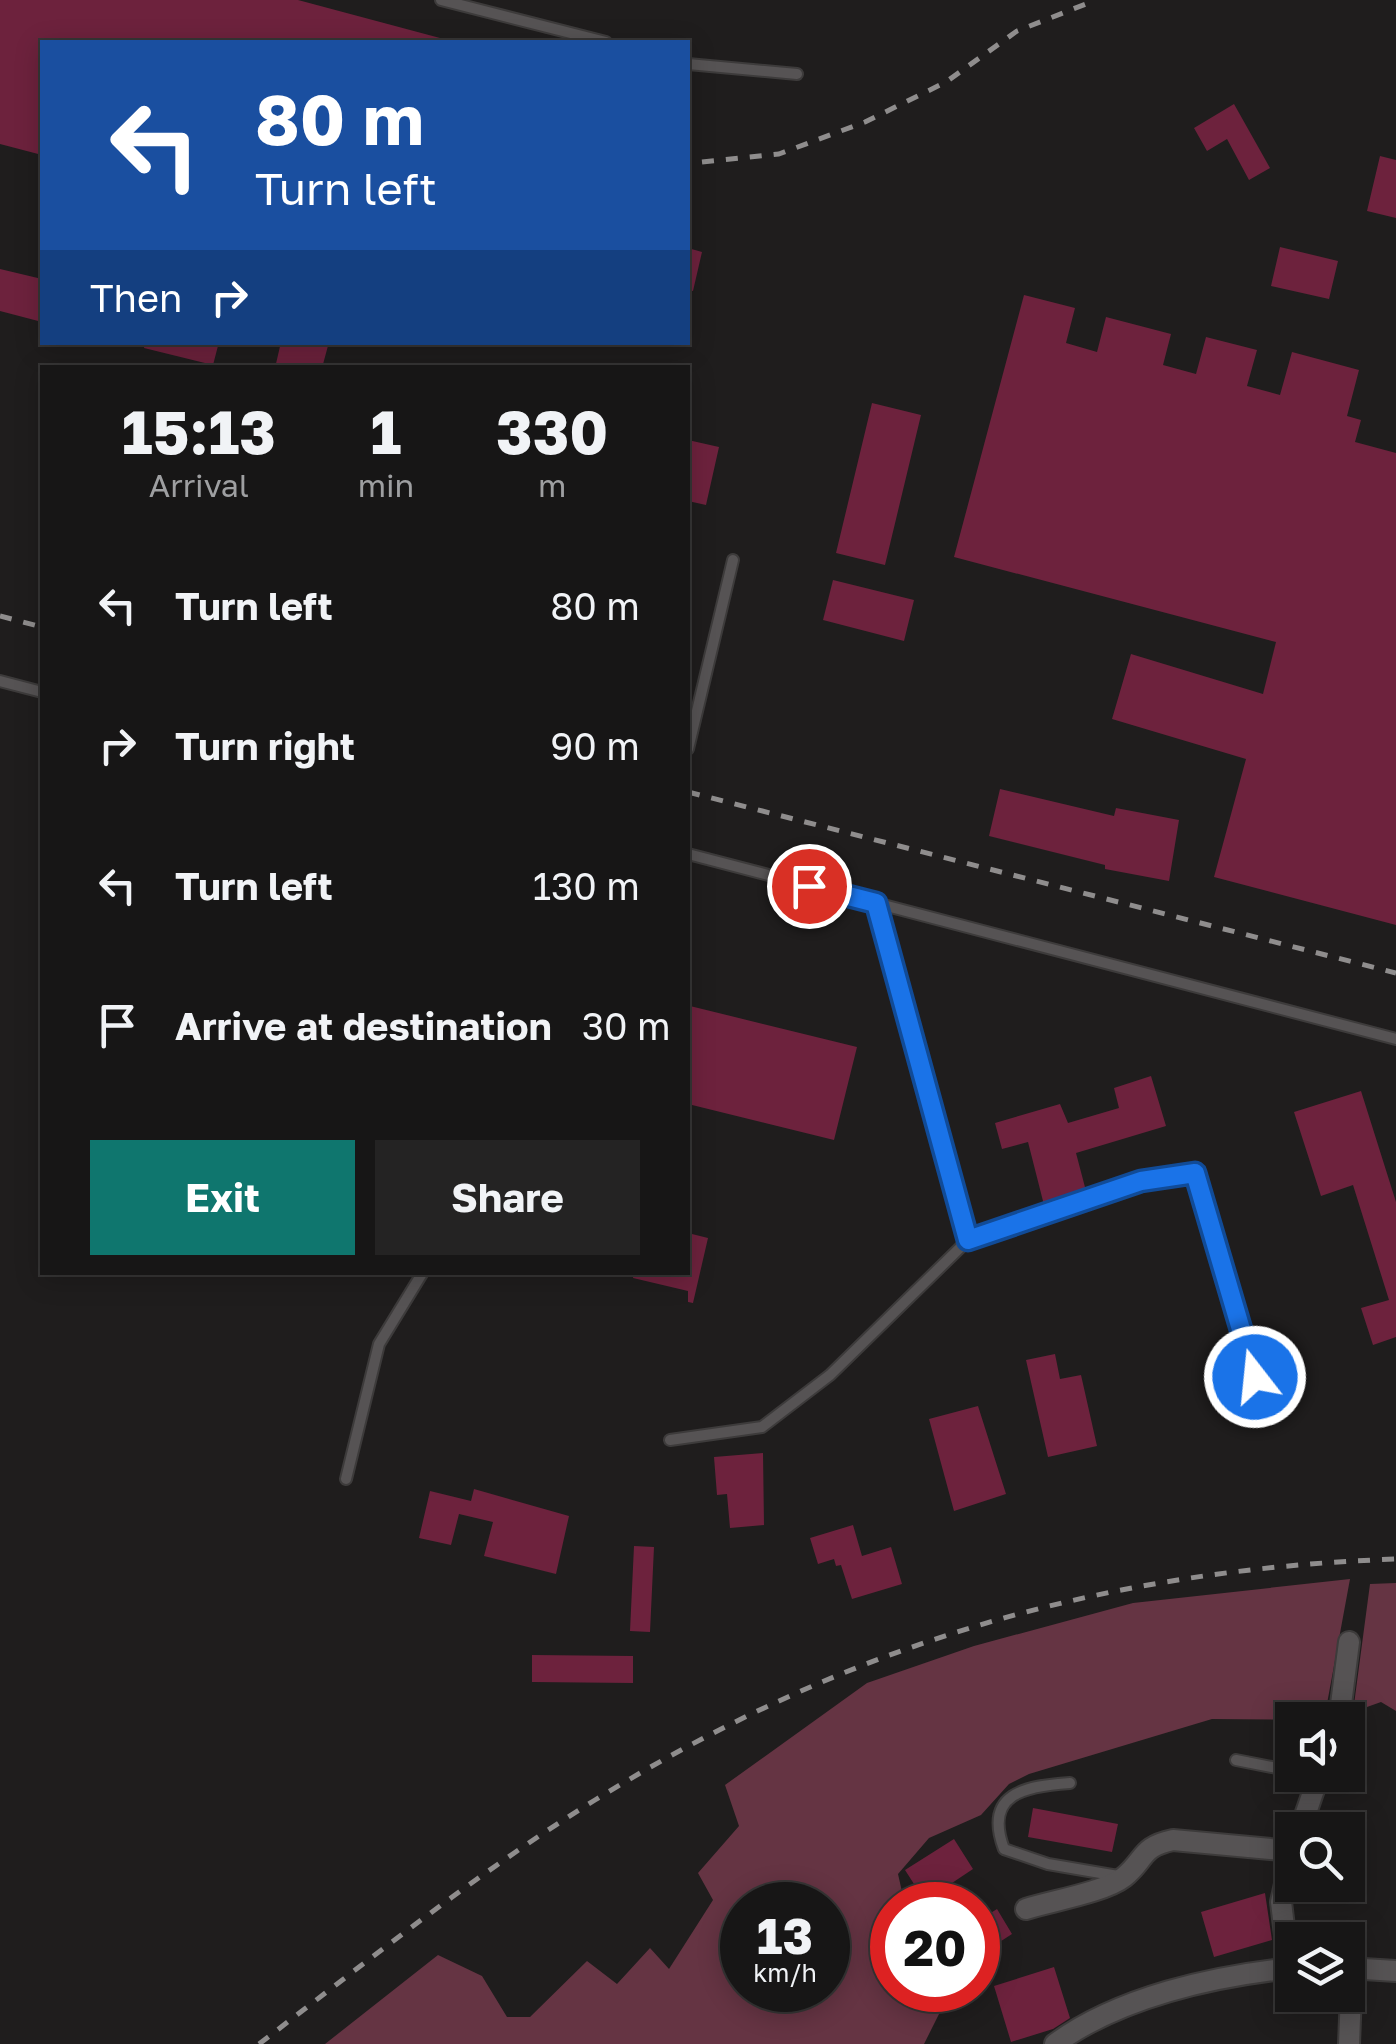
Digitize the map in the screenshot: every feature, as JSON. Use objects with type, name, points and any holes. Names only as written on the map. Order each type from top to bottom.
[{"type":"street","points":[[1341,1702],[1349,1642]]},
{"type":"street","points":[[1026,1908],[1124,1877],[1144,1852],[1172,1840],[1275,1850]]},
{"type":"street","points":[[1365,1969],[1396,1971]]},
{"type":"street","points":[[1054,2044],[1094,2021],[1187,1987],[1275,1971]]},
{"type":"street","points":[[1349,2012],[1349,2044]]},
{"type":"lane","points":[[442,0],[598,40]]},
{"type":"lane","points":[[690,64],[797,74]]},
{"type":"lane","points":[[692,712],[733,560]]},
{"type":"lane","points":[[0,681],[40,691]]},
{"type":"lane","points":[[690,855],[1396,1039]]},
{"type":"lane","points":[[876,903],[968,1240]]},
{"type":"lane","points":[[670,1440],[762,1426],[830,1375],[968,1240],[1141,1181],[1195,1173],[1255,1377]]},
{"type":"lane","points":[[346,1479],[379,1344],[421,1275]]},
{"type":"lane","points":[[1236,1760],[1275,1768]]},
{"type":"lane","points":[[1070,1783],[1034,1786],[1011,1796],[998,1820],[1004,1850],[1048,1864],[1124,1877]]},
{"type":"shaded area","points":[[1350,1579],[1327,1702],[1275,1702],[1275,1720],[1212,1719],[1029,1774],[1009,1784],[981,1815],[929,1838],[898,1874],[900,1882],[870,1882],[870,2012],[940,2012],[924,2044],[325,2044],[438,1955],[482,1976],[507,2017],[530,2017],[587,1961],[617,1984],[650,1948],[669,1969],[713,1900],[698,1873],[739,1826],[725,1785],[867,1683],[974,1646],[1133,1603]]},
{"type":"shaded area","points":[[1396,1583],[1396,1711],[1381,1702],[1365,1708],[1365,1702],[1354,1702],[1370,1584]]},
{"type":"building","points":[[0,0],[298,0],[440,38],[40,40],[40,154],[0,144]]},
{"type":"building","points":[[1234,104],[1270,168],[1249,180],[1227,139],[1207,151],[1194,128]]},
{"type":"building","points":[[1380,156],[1396,160],[1396,218],[1367,211]]},
{"type":"building","points":[[1280,247],[1338,261],[1329,299],[1271,286]]},
{"type":"building","points":[[690,249],[702,252],[693,291],[690,290]]},
{"type":"building","points":[[0,269],[40,279],[40,321],[0,311]]},
{"type":"building","points":[[1024,295],[1075,308],[1066,343],[1097,352],[1106,317],[1171,334],[1163,365],[1196,374],[1206,337],[1257,350],[1247,386],[1280,395],[1292,352],[1359,370],[1347,416],[1361,420],[1355,442],[1396,453],[1396,925],[1214,877],[1246,759],[1112,719],[1131,654],[1263,694],[1276,642],[954,557]]},
{"type":"building","points":[[144,345],[218,345],[213,365],[144,348]]},
{"type":"building","points":[[280,345],[328,345],[323,365],[276,365]]},
{"type":"building","points":[[872,403],[921,415],[885,565],[836,553]]},
{"type":"building","points":[[690,440],[719,447],[706,505],[690,501]]},
{"type":"building","points":[[833,580],[914,600],[904,641],[823,620]]},
{"type":"building","points":[[1000,789],[1114,816],[1116,808],[1179,820],[1169,881],[1105,869],[1105,865],[989,836]]},
{"type":"building","points":[[690,1006],[857,1047],[834,1140],[690,1104]]},
{"type":"building","points":[[1151,1076],[1166,1126],[1076,1153],[1086,1191],[1044,1205],[1028,1142],[1002,1149],[995,1123],[1060,1104],[1068,1123],[1119,1108],[1114,1088]]},
{"type":"building","points":[[1361,1091],[1396,1202],[1396,1337],[1373,1345],[1361,1308],[1389,1300],[1353,1185],[1321,1196],[1294,1112]]},
{"type":"building","points":[[690,1234],[708,1238],[693,1303],[688,1302],[688,1291],[633,1278],[690,1275]]},
{"type":"building","points":[[1055,1354],[1060,1379],[1081,1375],[1097,1446],[1048,1457],[1026,1360]]},
{"type":"building","points":[[978,1406],[1006,1494],[954,1511],[929,1419]]},
{"type":"building","points":[[763,1453],[764,1525],[730,1528],[727,1494],[717,1495],[714,1457]]},
{"type":"building","points":[[474,1489],[569,1516],[556,1574],[484,1556],[493,1522],[459,1514],[451,1545],[419,1538],[430,1491],[471,1501]]},
{"type":"building","points":[[853,1525],[862,1556],[891,1547],[902,1584],[852,1599],[841,1565],[836,1566],[834,1559],[818,1564],[810,1538]]},
{"type":"building","points":[[634,1546],[654,1547],[650,1632],[630,1631]]},
{"type":"building","points":[[532,1655],[633,1656],[633,1683],[532,1682]]},
{"type":"building","points":[[1033,1808],[1118,1824],[1112,1852],[1028,1837]]},
{"type":"building","points":[[954,1839],[973,1869],[954,1882],[913,1882],[905,1870]]},
{"type":"building","points":[[1265,1893],[1272,1940],[1214,1957],[1201,1912]]},
{"type":"building","points":[[1000,1914],[1012,1934],[1000,1942]]},
{"type":"building","points":[[1054,1967],[1070,2018],[1053,2029],[1011,2042],[1000,2006],[1000,1984]]},
{"type":"railway","points":[[702,162],[779,154],[865,122],[946,82],[1017,31],[1096,0]]},
{"type":"railway","points":[[0,616],[40,626]]},
{"type":"railway","points":[[690,793],[1396,973]]},
{"type":"railway","points":[[259,2044],[424,1918],[551,1828],[690,1745],[785,1698],[882,1658],[979,1625],[1079,1599],[1182,1579],[1287,1566],[1396,1559]]},
{"type":"route","points":[[809,886],[876,903],[944,1164],[968,1240],[1141,1181],[1195,1173],[1255,1377]]}]
